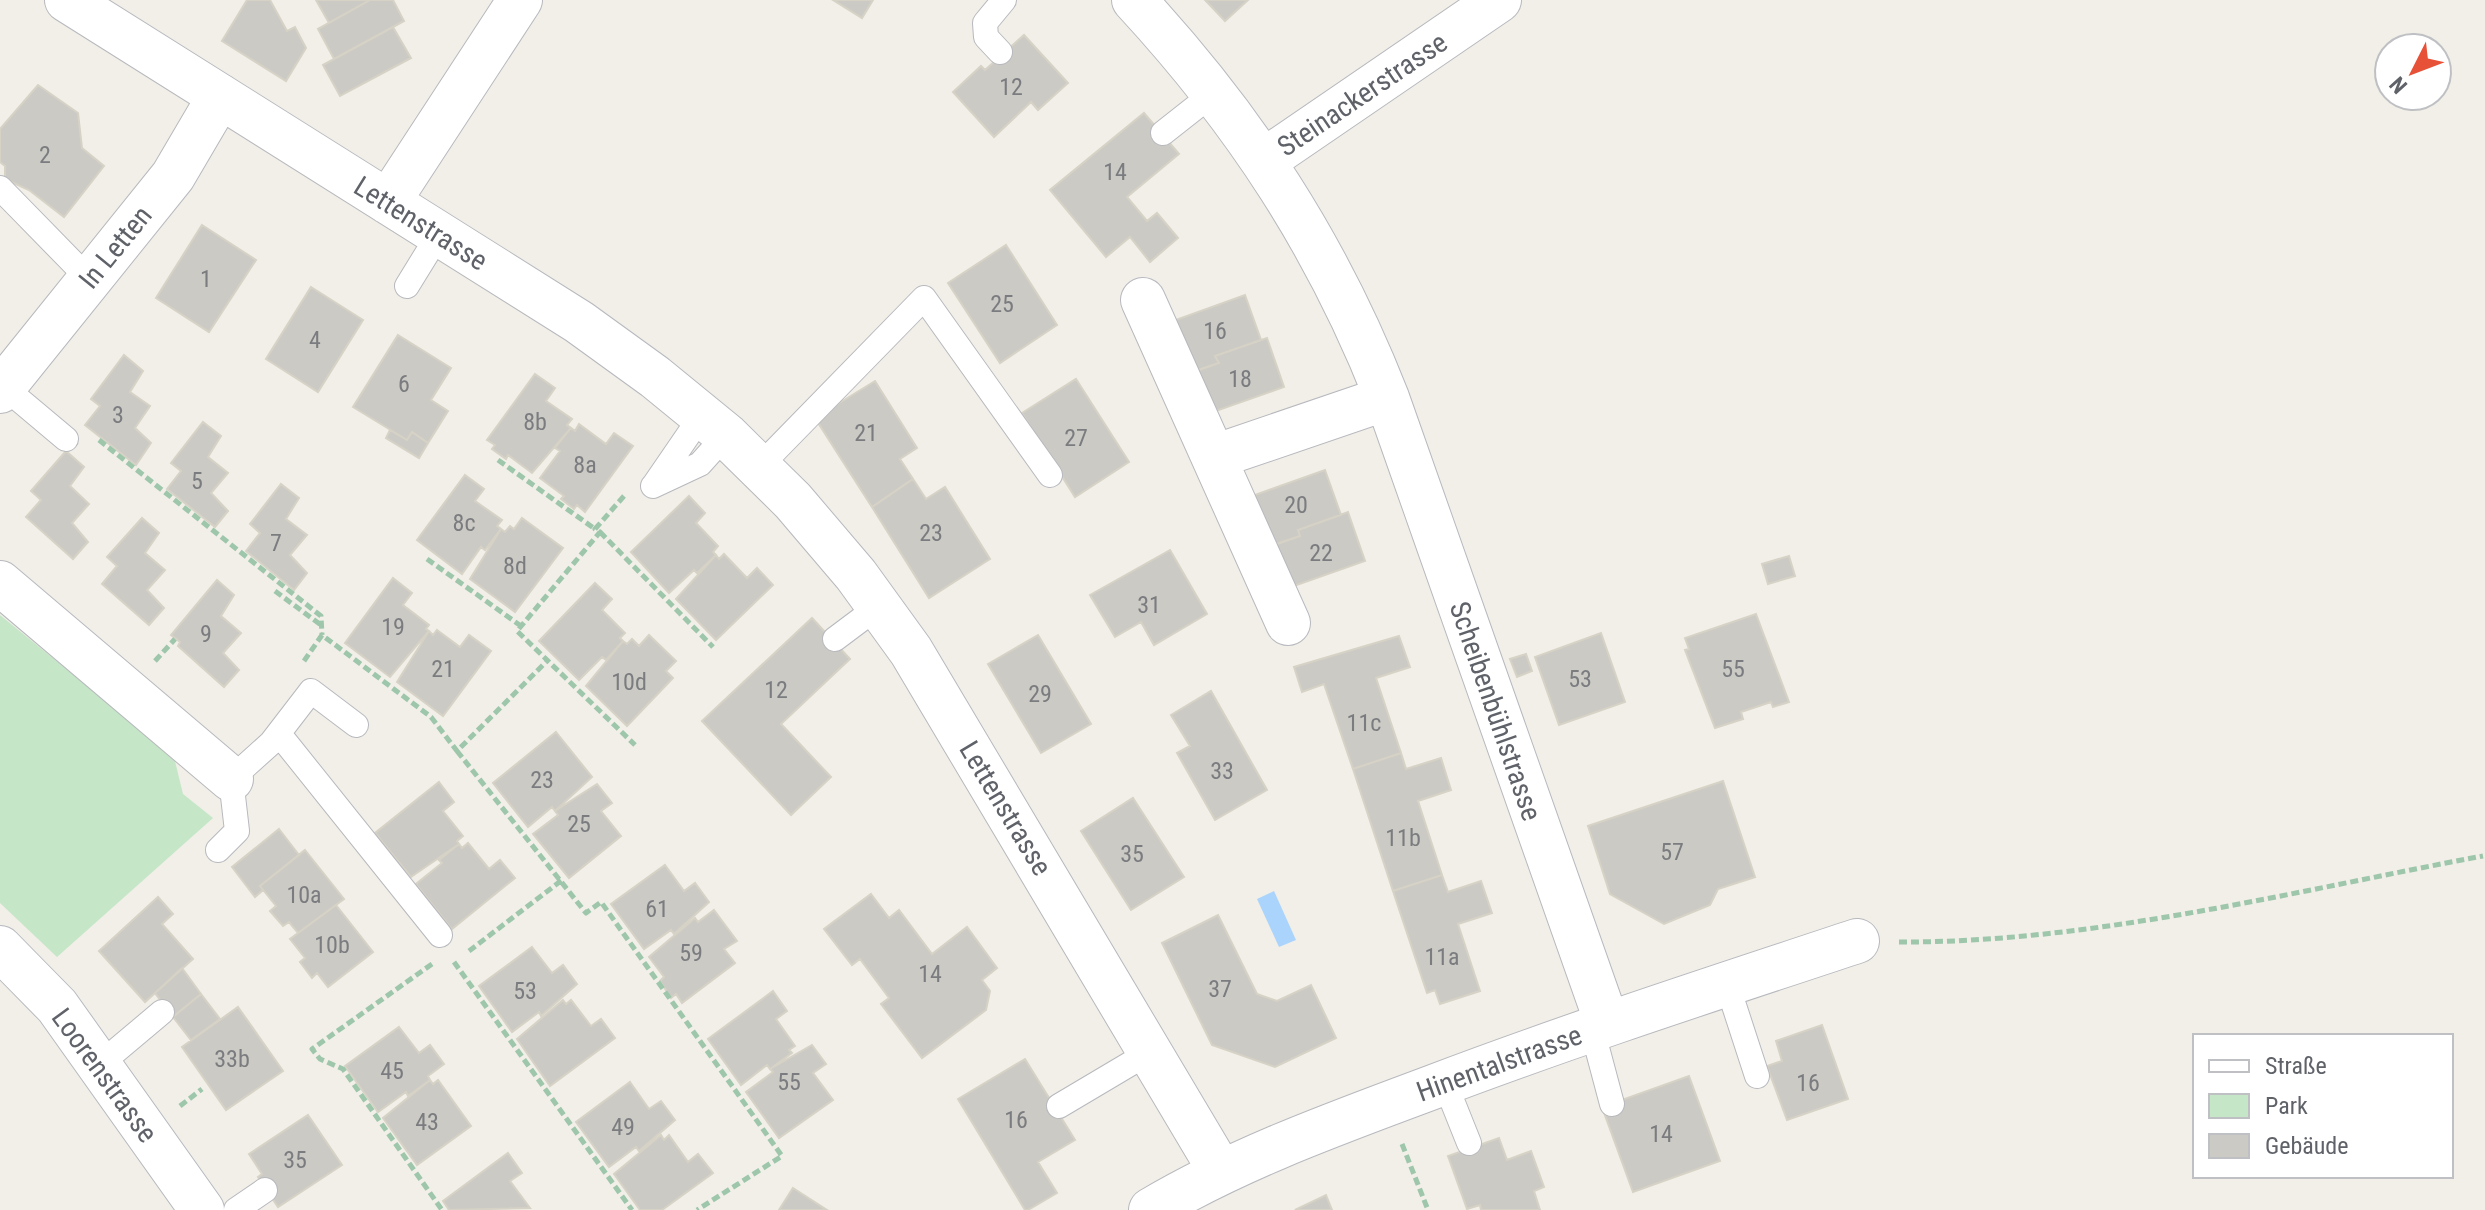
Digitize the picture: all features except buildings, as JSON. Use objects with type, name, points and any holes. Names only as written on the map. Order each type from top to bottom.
[{"type":"street","name":"Lettenstrasse","points":[[67,0],[592,331],[714,425],[759,467],[825,537],[879,606],[938,693],[1150,1052],[1204,1190]]},
{"type":"street","points":[[388,202],[520,0]]},
{"type":"street","name":"Scheibenbühlstrasse","points":[[1134,0],[1215,92],[1265,160],[1336,283],[1387,398],[1600,1026]]},
{"type":"street","name":"Steinackerstrasse","points":[[1265,160],[1499,0]]},
{"type":"street","name":"In Letten","points":[[2,389],[173,176],[220,96]]},
{"type":"street","points":[[1143,300],[1288,623]]},
{"type":"street","points":[[1214,457],[1387,398]]},
{"type":"street","points":[[0,583],[231,779]]},
{"type":"street","name":"Hinentalstrasse","points":[[1151,1210],[1204,1190],[1298,1137],[1600,1026],[1857,941]]},
{"type":"street","name":"Loorenstrasse","points":[[0,948],[57,1006],[202,1210]]},
{"type":"lane","points":[[1000,52],[986,37],[985,23],[1004,0]]},
{"type":"lane","points":[[1163,133],[1215,92]]},
{"type":"lane","points":[[0,188],[89,279]]},
{"type":"lane","points":[[407,286],[439,234]]},
{"type":"lane","points":[[759,467],[924,298],[1050,475]]},
{"type":"lane","points":[[2,389],[66,439]]},
{"type":"lane","points":[[835,639],[879,606]]},
{"type":"lane","points":[[218,850],[237,831],[231,779],[279,734],[311,691],[356,725]]},
{"type":"lane","points":[[279,734],[440,947]]},
{"type":"lane","points":[[1727,984],[1757,1076]]},
{"type":"lane","points":[[99,1065],[162,1012]]},
{"type":"lane","points":[[1600,1026],[1612,1104]]},
{"type":"lane","points":[[1059,1106],[1150,1052]]},
{"type":"lane","points":[[1445,1083],[1469,1143]]},
{"type":"lane","points":[[236,1210],[265,1190]]},
{"type":"path","points":[[91,434],[321,616],[322,635],[292,677],[311,691]]},
{"type":"path","points":[[498,460],[597,532],[713,647]]},
{"type":"path","points":[[597,532],[517,631],[635,745]]},
{"type":"path","points":[[427,559],[521,626]]},
{"type":"path","points":[[275,591],[321,626]]},
{"type":"path","points":[[322,635],[431,717],[586,913],[601,902],[782,1156],[697,1210]]},
{"type":"path","points":[[457,751],[548,660]]},
{"type":"path","points":[[1857,941],[1962,942],[2122,923],[2483,856]]},
{"type":"path","points":[[471,949],[562,880]]},
{"type":"path","points":[[440,947],[312,1049],[320,1059],[343,1069],[442,1210]]},
{"type":"path","points":[[458,972],[632,1210]]},
{"type":"path","points":[[1399,1136],[1428,1210]]},
{"type":"green space","points":[[0,615],[174,757],[183,794],[213,818],[57,957],[0,903]]},
{"type":"water","points":[[1274,891],[1296,940],[1279,947],[1257,899]]}]
